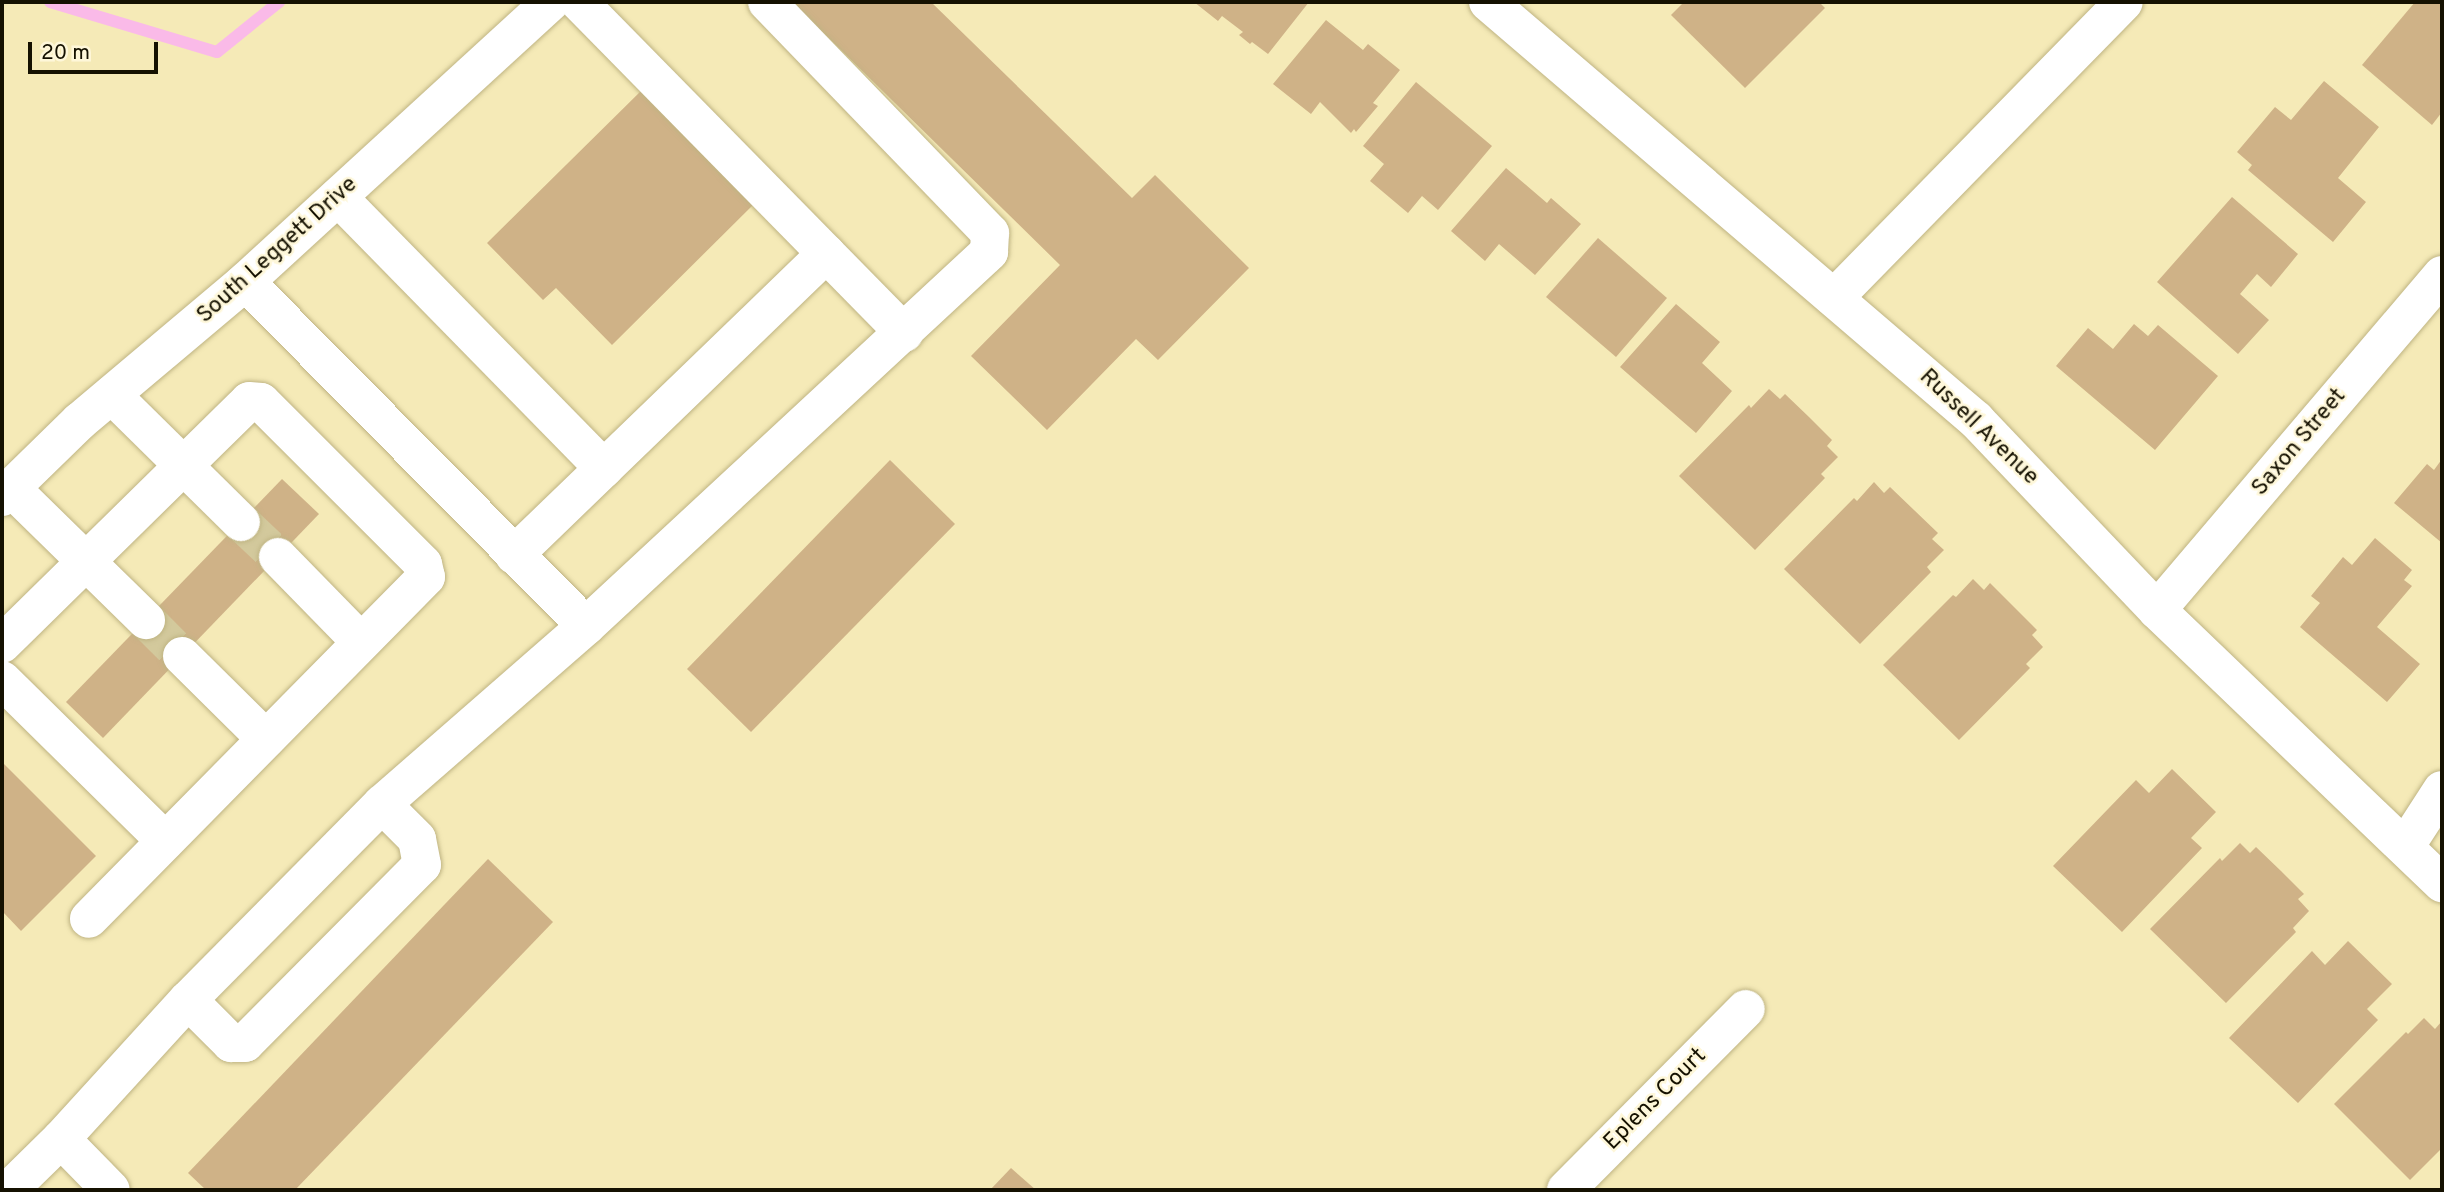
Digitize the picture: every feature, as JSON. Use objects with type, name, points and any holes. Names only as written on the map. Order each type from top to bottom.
[{"type":"street","name":"South Leggett Drive","points":[[6,492],[112,395],[245,282],[551,2]]},
{"type":"street","points":[[579,2],[904,334]]},
{"type":"street","points":[[9,1190],[61,1139],[188,1000],[383,804],[586,626],[904,334],[989,252],[990,233],[767,2]]},
{"type":"street","name":"Russell Avenue","points":[[1488,2],[1976,420],[2157,610],[2442,883]]},
{"type":"street","points":[[1834,298],[2124,2]]},
{"type":"street","points":[[338,197],[604,469]]},
{"type":"street","points":[[514,555],[826,254]]},
{"type":"street","name":"Saxon Street","points":[[2157,610],[2442,275]]},
{"type":"street","points":[[245,282],[586,626]]},
{"type":"street","points":[[112,395],[183,468],[241,522]]},
{"type":"street","points":[[2,644],[249,401],[261,402],[423,564],[426,577],[89,919]]},
{"type":"street","points":[[6,492],[87,561],[146,620]]},
{"type":"street","points":[[278,557],[361,642]]},
{"type":"street","points":[[182,656],[266,739]]},
{"type":"street","points":[[2,680],[166,841]]},
{"type":"street","points":[[2405,847],[2442,790]]},
{"type":"street","points":[[188,1000],[231,1043],[245,1043],[422,864],[417,839],[383,804]]},
{"type":"street","name":"Eplens Court","points":[[1566,1190],[1746,1009]]},
{"type":"street","points":[[61,1139],[111,1190]]},
{"type":"building","points":[[792,2],[931,2],[1132,198],[1155,175],[1249,268],[1158,360],[1136,339],[1047,430],[971,356],[1060,265]]},
{"type":"building","points":[[1194,2],[1309,2],[1268,54],[1239,35],[1243,32],[1222,16],[1218,21]]},
{"type":"building","points":[[1684,2],[1819,2],[1825,8],[1745,88],[1671,15]]},
{"type":"building","points":[[2415,2],[2442,2],[2442,112],[2432,125],[2362,65]]},
{"type":"building","points":[[1326,20],[1363,50],[1368,44],[1400,70],[1373,103],[1378,106],[1356,132],[1354,129],[1351,133],[1320,102],[1311,114],[1273,84]]},
{"type":"building","points":[[2324,81],[2379,127],[2338,178],[2366,202],[2333,242],[2248,170],[2252,165],[2237,152],[2275,107],[2291,120]]},
{"type":"building","points":[[1416,82],[1492,146],[1438,210],[1422,196],[1408,213],[1370,181],[1384,164],[1363,146]]},
{"type":"building","points":[[644,88],[756,202],[612,345],[556,288],[543,300],[487,243]]},
{"type":"building","points":[[1506,168],[1547,203],[1551,198],[1581,224],[1535,275],[1499,244],[1485,261],[1451,231]]},
{"type":"building","points":[[2232,197],[2298,254],[2271,287],[2257,274],[2240,294],[2269,320],[2238,354],[2157,282]]},
{"type":"building","points":[[1598,238],[1667,298],[1616,357],[1546,297]]},
{"type":"building","points":[[1676,304],[1720,342],[1702,363],[1732,391],[1696,433],[1620,367]]},
{"type":"building","points":[[2134,324],[2148,336],[2158,325],[2218,376],[2155,450],[2056,366],[2088,328],[2113,349]]},
{"type":"building","points":[[1769,389],[1780,399],[1785,394],[1809,417],[1832,440],[1827,446],[1838,457],[1821,474],[1825,478],[1755,550],[1679,476],[1749,405],[1751,408]]},
{"type":"building","points":[[2442,459],[2442,543],[2394,503],[2427,464],[2434,470]]},
{"type":"building","points":[[890,460],[955,524],[751,732],[687,669]]},
{"type":"building","points":[[282,479],[319,514],[103,738],[66,702]]},
{"type":"building","points":[[1874,482],[1884,493],[1890,487],[1938,533],[1932,539],[1944,550],[1927,567],[1931,572],[1860,644],[1784,569],[1854,498],[1857,501]]},
{"type":"building","points":[[2375,538],[2412,570],[2404,580],[2412,586],[2377,627],[2420,664],[2387,702],[2300,627],[2320,603],[2311,596],[2343,557],[2352,565]]},
{"type":"building","points":[[1973,579],[1984,590],[1990,583],[2037,630],[2032,635],[2043,647],[2026,664],[2030,668],[1959,740],[1883,665],[1953,595],[1956,597]]},
{"type":"building","points":[[2,762],[96,856],[21,931],[2,911]]},
{"type":"building","points":[[2172,769],[2216,812],[2191,838],[2202,848],[2122,932],[2053,866],[2136,780],[2149,793]]},
{"type":"building","points":[[2240,843],[2250,853],[2256,847],[2281,871],[2304,894],[2298,899],[2309,911],[2293,928],[2296,932],[2226,1003],[2150,929],[2220,858],[2222,861]]},
{"type":"building","points":[[488,859],[553,922],[295,1190],[206,1190],[188,1173]]},
{"type":"building","points":[[2348,941],[2392,984],[2367,1009],[2378,1020],[2298,1103],[2229,1038],[2312,951],[2325,965]]},
{"type":"building","points":[[2424,1018],[2435,1029],[2442,1021],[2442,1148],[2410,1180],[2334,1104],[2406,1032],[2408,1034]]},
{"type":"building","points":[[1011,1168],[1036,1190],[990,1190]]},
{"type":"waterway","points":[[50,2],[217,52],[279,2]]},
{"type":"tunnel","points":[[241,522],[278,557]]},
{"type":"tunnel","points":[[146,620],[182,656]]}]
